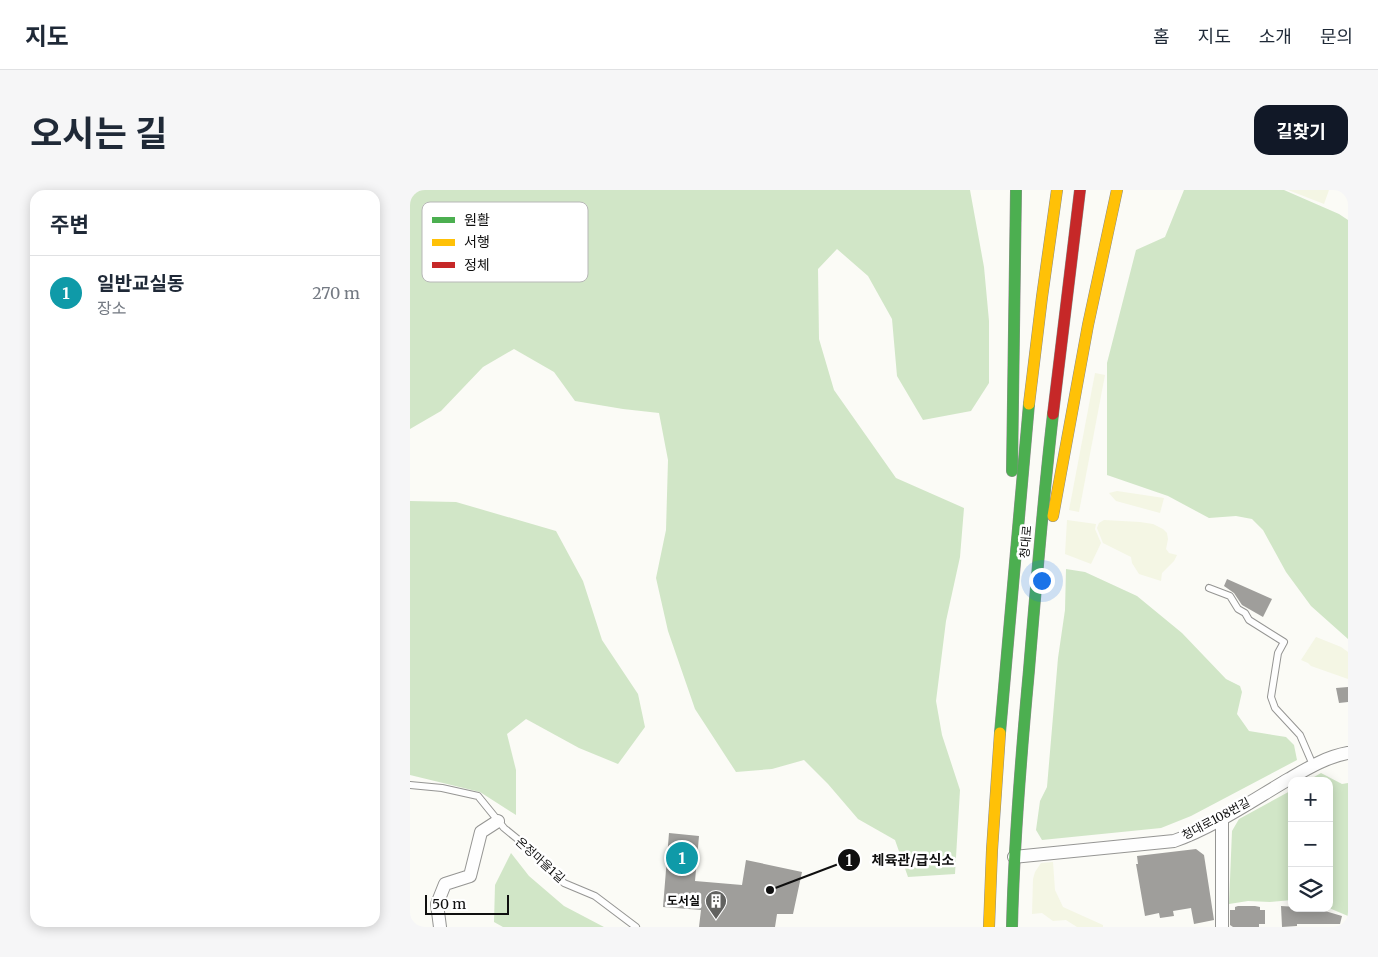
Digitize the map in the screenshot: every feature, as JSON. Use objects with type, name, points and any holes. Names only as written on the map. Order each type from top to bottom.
[{"type":"street","points":[[1010,617],[1016,190]]},
{"type":"street","name":"청대로","points":[[989,927],[992,838],[1017,520],[1034,361],[1057,190]]},
{"type":"street","name":"청대로","points":[[1012,927],[1014,857],[1039,549],[1051,425],[1080,190]]},
{"type":"street","points":[[1034,624],[1088,325],[1117,190]]},
{"type":"street","name":"청대로108번길","points":[[1014,857],[1167,842],[1195,833],[1313,765],[1328,758],[1348,753]]},
{"type":"street","points":[[1222,818],[1222,927]]},
{"type":"street","points":[[440,927],[437,904],[445,884],[470,876],[481,832],[498,822]]},
{"type":"street","points":[[978,918],[992,838]]},
{"type":"lane","points":[[1208,588],[1230,596],[1249,620],[1284,642],[1278,653],[1271,697],[1275,708],[1300,735],[1313,765]]},
{"type":"lane","name":"온정마을1길","points":[[410,785],[442,788],[478,796],[498,822],[564,883],[594,896],[636,927]]},
{"type":"green space","points":[[410,190],[970,190],[984,267],[989,321],[989,383],[971,411],[923,420],[897,376],[892,319],[868,276],[837,249],[818,269],[819,339],[834,390],[896,478],[964,508],[960,557],[946,621],[936,701],[942,735],[960,790],[955,874],[908,877],[895,840],[858,819],[828,784],[804,760],[772,769],[736,772],[695,709],[668,631],[656,578],[666,530],[668,460],[659,413],[575,401],[554,372],[514,349],[483,367],[441,411],[410,429]]},
{"type":"green space","points":[[1184,190],[1284,190],[1339,214],[1348,220],[1348,639],[1311,606],[1286,572],[1263,530],[1252,519],[1236,516],[1209,518],[1168,496],[1107,475],[1107,363],[1136,250],[1165,237]]},
{"type":"green space","points":[[1288,190],[1329,190],[1324,204]]},
{"type":"green space","points":[[1095,373],[1105,375],[1079,512],[1069,510]]},
{"type":"green space","points":[[1117,491],[1164,498],[1160,513],[1116,501],[1109,493]]},
{"type":"green space","points":[[410,501],[456,502],[556,531],[583,581],[602,640],[638,694],[645,727],[618,764],[579,748],[526,719],[507,734],[516,770],[516,815],[480,792],[410,775]]},
{"type":"green space","points":[[1067,520],[1096,524],[1095,529],[1101,543],[1091,564],[1065,554]]},
{"type":"green space","points":[[1104,520],[1153,524],[1167,533],[1166,549],[1169,553],[1177,555],[1174,561],[1162,573],[1161,581],[1139,574],[1132,563],[1131,557],[1103,543],[1097,528],[1099,523]]},
{"type":"green space","points":[[1066,569],[1085,572],[1137,596],[1182,633],[1226,679],[1240,686],[1242,692],[1237,714],[1249,731],[1286,737],[1294,745],[1297,760],[1191,816],[1161,828],[1042,840],[1036,830],[1040,801],[1047,787],[1058,658],[1065,610]]},
{"type":"green space","points":[[1316,637],[1341,647],[1348,652],[1348,679],[1311,666],[1301,660]]},
{"type":"green space","points":[[1321,773],[1329,777],[1314,777]]},
{"type":"green space","points":[[1333,779],[1342,784],[1348,783],[1348,916],[1333,910]]},
{"type":"green space","points":[[1288,792],[1288,900],[1248,901],[1229,904],[1232,831],[1239,819]]},
{"type":"green space","points":[[511,853],[529,876],[564,906],[604,927],[503,927],[494,922],[495,885]]},
{"type":"green space","points":[[1053,862],[1055,890],[1063,907],[1103,925],[1103,927],[1077,927],[1066,920],[1053,921],[1042,913],[1032,914],[1035,872],[1041,863]]},
{"type":"building","points":[[1227,579],[1272,599],[1263,617],[1242,605],[1234,593],[1224,586]]},
{"type":"building","points":[[1348,687],[1348,702],[1339,703],[1336,688]]},
{"type":"building","points":[[669,833],[699,836],[695,881],[742,885],[746,860],[802,872],[793,914],[777,914],[775,927],[699,927],[701,910],[663,907]]},
{"type":"building","points":[[1196,849],[1204,855],[1214,920],[1194,924],[1191,908],[1173,911],[1174,916],[1160,918],[1159,913],[1145,916],[1136,864],[1138,864],[1137,856]]},
{"type":"building","points":[[1255,906],[1260,907],[1260,910],[1265,910],[1265,924],[1259,924],[1259,927],[1233,927],[1230,925],[1230,910],[1235,910],[1235,907]]},
{"type":"building","points":[[1281,906],[1288,906],[1288,912],[1328,912],[1342,916],[1340,924],[1297,924],[1297,926],[1282,927]]},
{"type":"traffic: fast","points":[[1012,471],[1016,190]]},
{"type":"traffic: fast","points":[[1000,733],[1029,404]]},
{"type":"traffic: fast","points":[[1012,927],[1014,863],[1021,766],[1053,414]]},
{"type":"traffic: slow","points":[[1029,404],[1057,190]]},
{"type":"traffic: slow","points":[[1053,516],[1088,325],[1117,190]]},
{"type":"traffic: slow","points":[[989,927],[1000,733]]},
{"type":"traffic: jam","points":[[1053,414],[1080,190]]},
{"type":"place","name":"일반교실동","points":[[682,858]]},
{"type":"place","name":"체육관/급식소","points":[[770,890]]},
{"type":"place","name":"도서실","points":[[716,920]]}]
